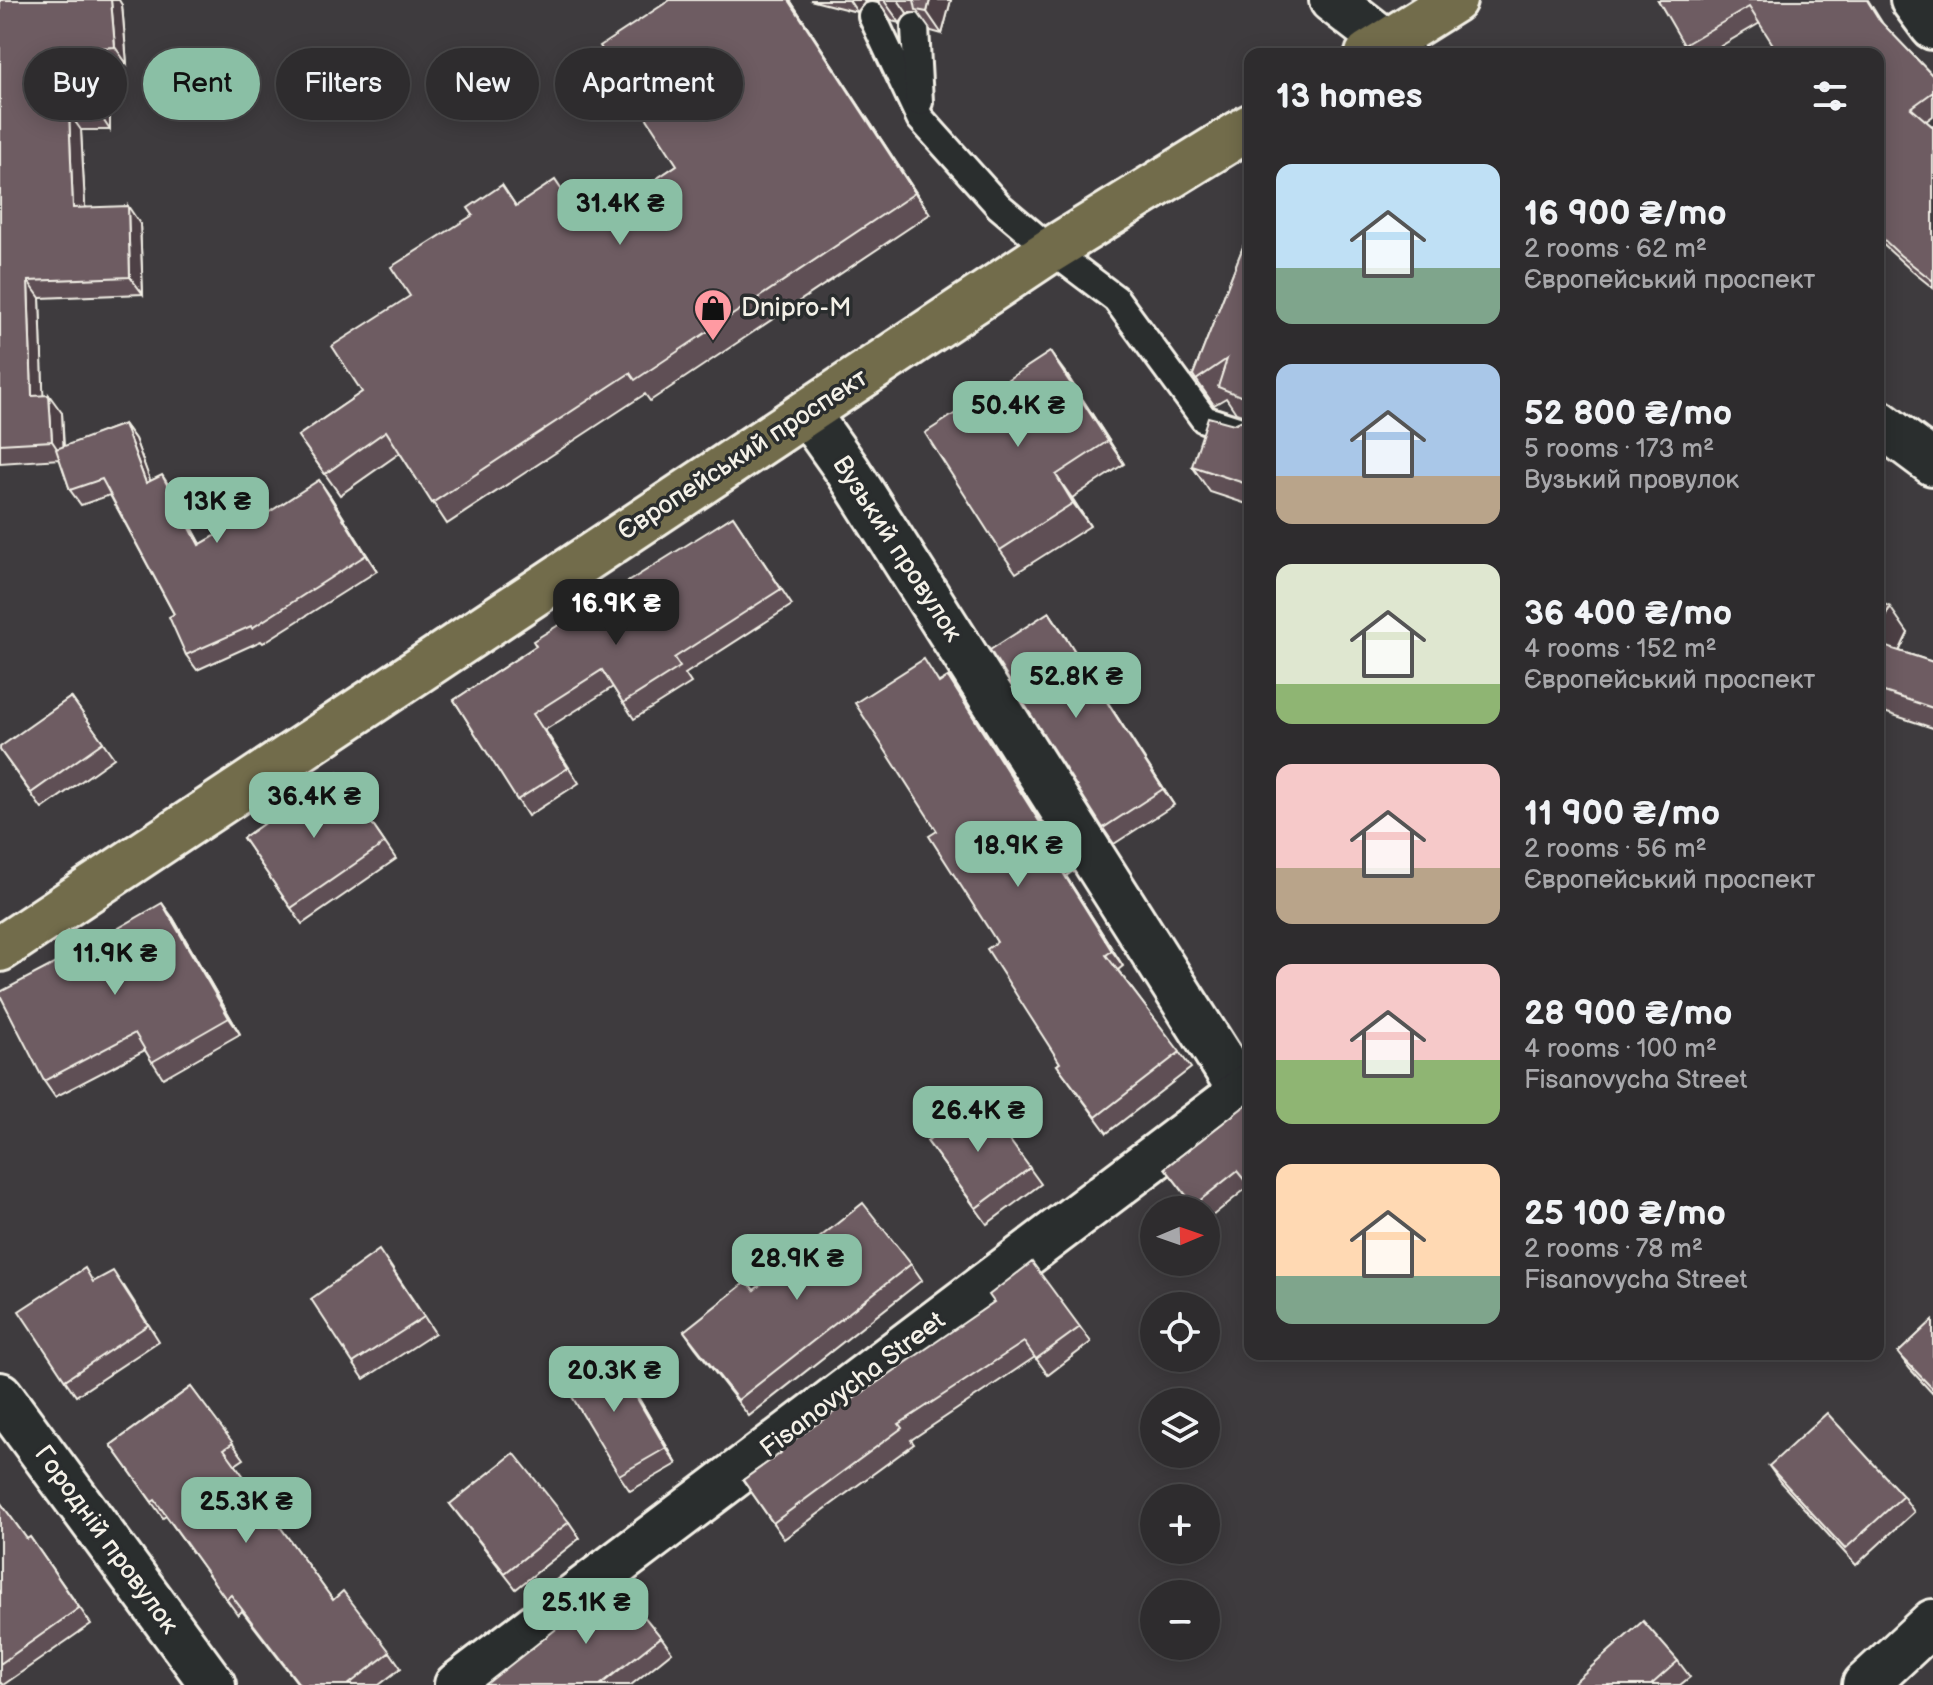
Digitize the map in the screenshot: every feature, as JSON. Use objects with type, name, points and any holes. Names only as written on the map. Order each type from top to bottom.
[{"type":"main road","points":[[1388,48],[1454,0]]},
{"type":"main road","name":"Європейський проспект","points":[[0,949],[1051,250],[1244,131]]},
{"type":"street","points":[[1332,0],[1383,48]]},
{"type":"street","points":[[1913,0],[1933,27]]},
{"type":"street","name":"Вузький провулок","points":[[807,413],[848,471],[1244,1085]]},
{"type":"street","points":[[1884,426],[1933,463]]},
{"type":"street","name":"Fisanovycha Street","points":[[457,1685],[1244,1090]]},
{"type":"street","name":"Городній провулок","points":[[0,1395],[213,1685]]},
{"type":"street","points":[[1865,1685],[1933,1622]]},
{"type":"lane","points":[[872,16],[920,118],[999,206],[1116,299],[1204,419],[1244,432]]},
{"type":"lane","points":[[915,27],[920,118]]},
{"type":"building","points":[[0,0],[111,0],[115,47],[24,48],[24,120],[69,120],[73,208],[128,206],[130,277],[28,281],[32,396],[49,395],[52,441],[0,444]]},
{"type":"building","points":[[670,0],[789,0],[915,193],[635,380],[630,373],[432,503],[386,431],[325,474],[298,436],[362,392],[332,346],[410,296],[391,267],[473,215],[468,208],[502,185],[516,206],[555,180],[586,226],[677,165],[648,120],[743,120],[743,48],[600,46]]},
{"type":"building","points":[[914,0],[930,0],[927,12],[916,10]]},
{"type":"building","points":[[1658,0],[1867,0],[1880,21],[1933,76],[1933,92],[1911,108],[1933,127],[1933,281],[1884,240],[1884,48],[1775,48],[1749,7],[1684,45]]},
{"type":"building","points":[[1244,244],[1244,399],[1218,387],[1227,359],[1196,380],[1193,375]]},
{"type":"building","points":[[1050,352],[1108,441],[1056,475],[1073,503],[1000,550],[925,433]]},
{"type":"building","points":[[1208,417],[1234,424],[1243,420],[1244,483],[1192,466]]},
{"type":"building","points":[[124,424],[146,483],[162,475],[199,545],[250,516],[254,522],[319,480],[366,555],[252,628],[186,655],[169,617],[174,614],[102,479],[70,490],[56,449]]},
{"type":"building","points":[[733,516],[781,589],[674,658],[680,667],[623,703],[602,670],[533,714],[568,768],[517,800],[454,700],[536,646],[533,641]]},
{"type":"building","points":[[1884,604],[1890,607],[1884,619]]},
{"type":"building","points":[[1049,612],[1163,789],[1103,828],[990,650]]},
{"type":"building","points":[[1884,646],[1933,662],[1933,708],[1884,692]]},
{"type":"building","points":[[924,659],[939,683],[948,677],[1061,856],[1055,860],[1112,951],[1106,955],[1180,1052],[1096,1117],[1057,1065],[1060,1063],[987,949],[997,942],[929,836],[937,831],[855,703]]},
{"type":"building","points":[[71,697],[103,742],[31,793],[0,747]]},
{"type":"building","points":[[337,773],[385,843],[291,908],[243,838]]},
{"type":"building","points":[[162,903],[229,1018],[152,1062],[135,1033],[44,1081],[0,992]]},
{"type":"building","points":[[981,1101],[1030,1168],[976,1208],[927,1141]]},
{"type":"building","points":[[1244,1107],[1244,1180],[1237,1171],[1205,1196],[1187,1196],[1165,1168]]},
{"type":"building","points":[[863,1203],[911,1264],[738,1400],[684,1331],[747,1281],[754,1290]]},
{"type":"building","points":[[379,1250],[424,1317],[353,1363],[311,1299]]},
{"type":"building","points":[[1032,1262],[1080,1327],[1036,1359],[1024,1342],[899,1424],[902,1428],[773,1523],[743,1480],[781,1453],[779,1450],[994,1302],[989,1295]]},
{"type":"building","points":[[85,1268],[93,1282],[113,1271],[148,1325],[65,1380],[19,1311]]},
{"type":"building","points":[[1933,1320],[1933,1389],[1898,1353]]},
{"type":"building","points":[[610,1352],[666,1448],[619,1475],[562,1380]]},
{"type":"building","points":[[191,1387],[233,1443],[224,1449],[333,1600],[343,1591],[390,1652],[348,1685],[300,1685],[231,1595],[226,1599],[111,1445]]},
{"type":"building","points":[[1827,1413],[1903,1496],[1845,1549],[1769,1466]]},
{"type":"building","points":[[514,1453],[569,1522],[505,1573],[450,1504]]},
{"type":"building","points":[[0,1502],[27,1539],[30,1537],[79,1608],[0,1664]]},
{"type":"building","points":[[616,1582],[661,1637],[600,1685],[485,1685]]},
{"type":"building","points":[[1643,1621],[1678,1661],[1651,1685],[1571,1685]]},
{"type":"place","name":"Dnipro-M","points":[[713,342]]}]
